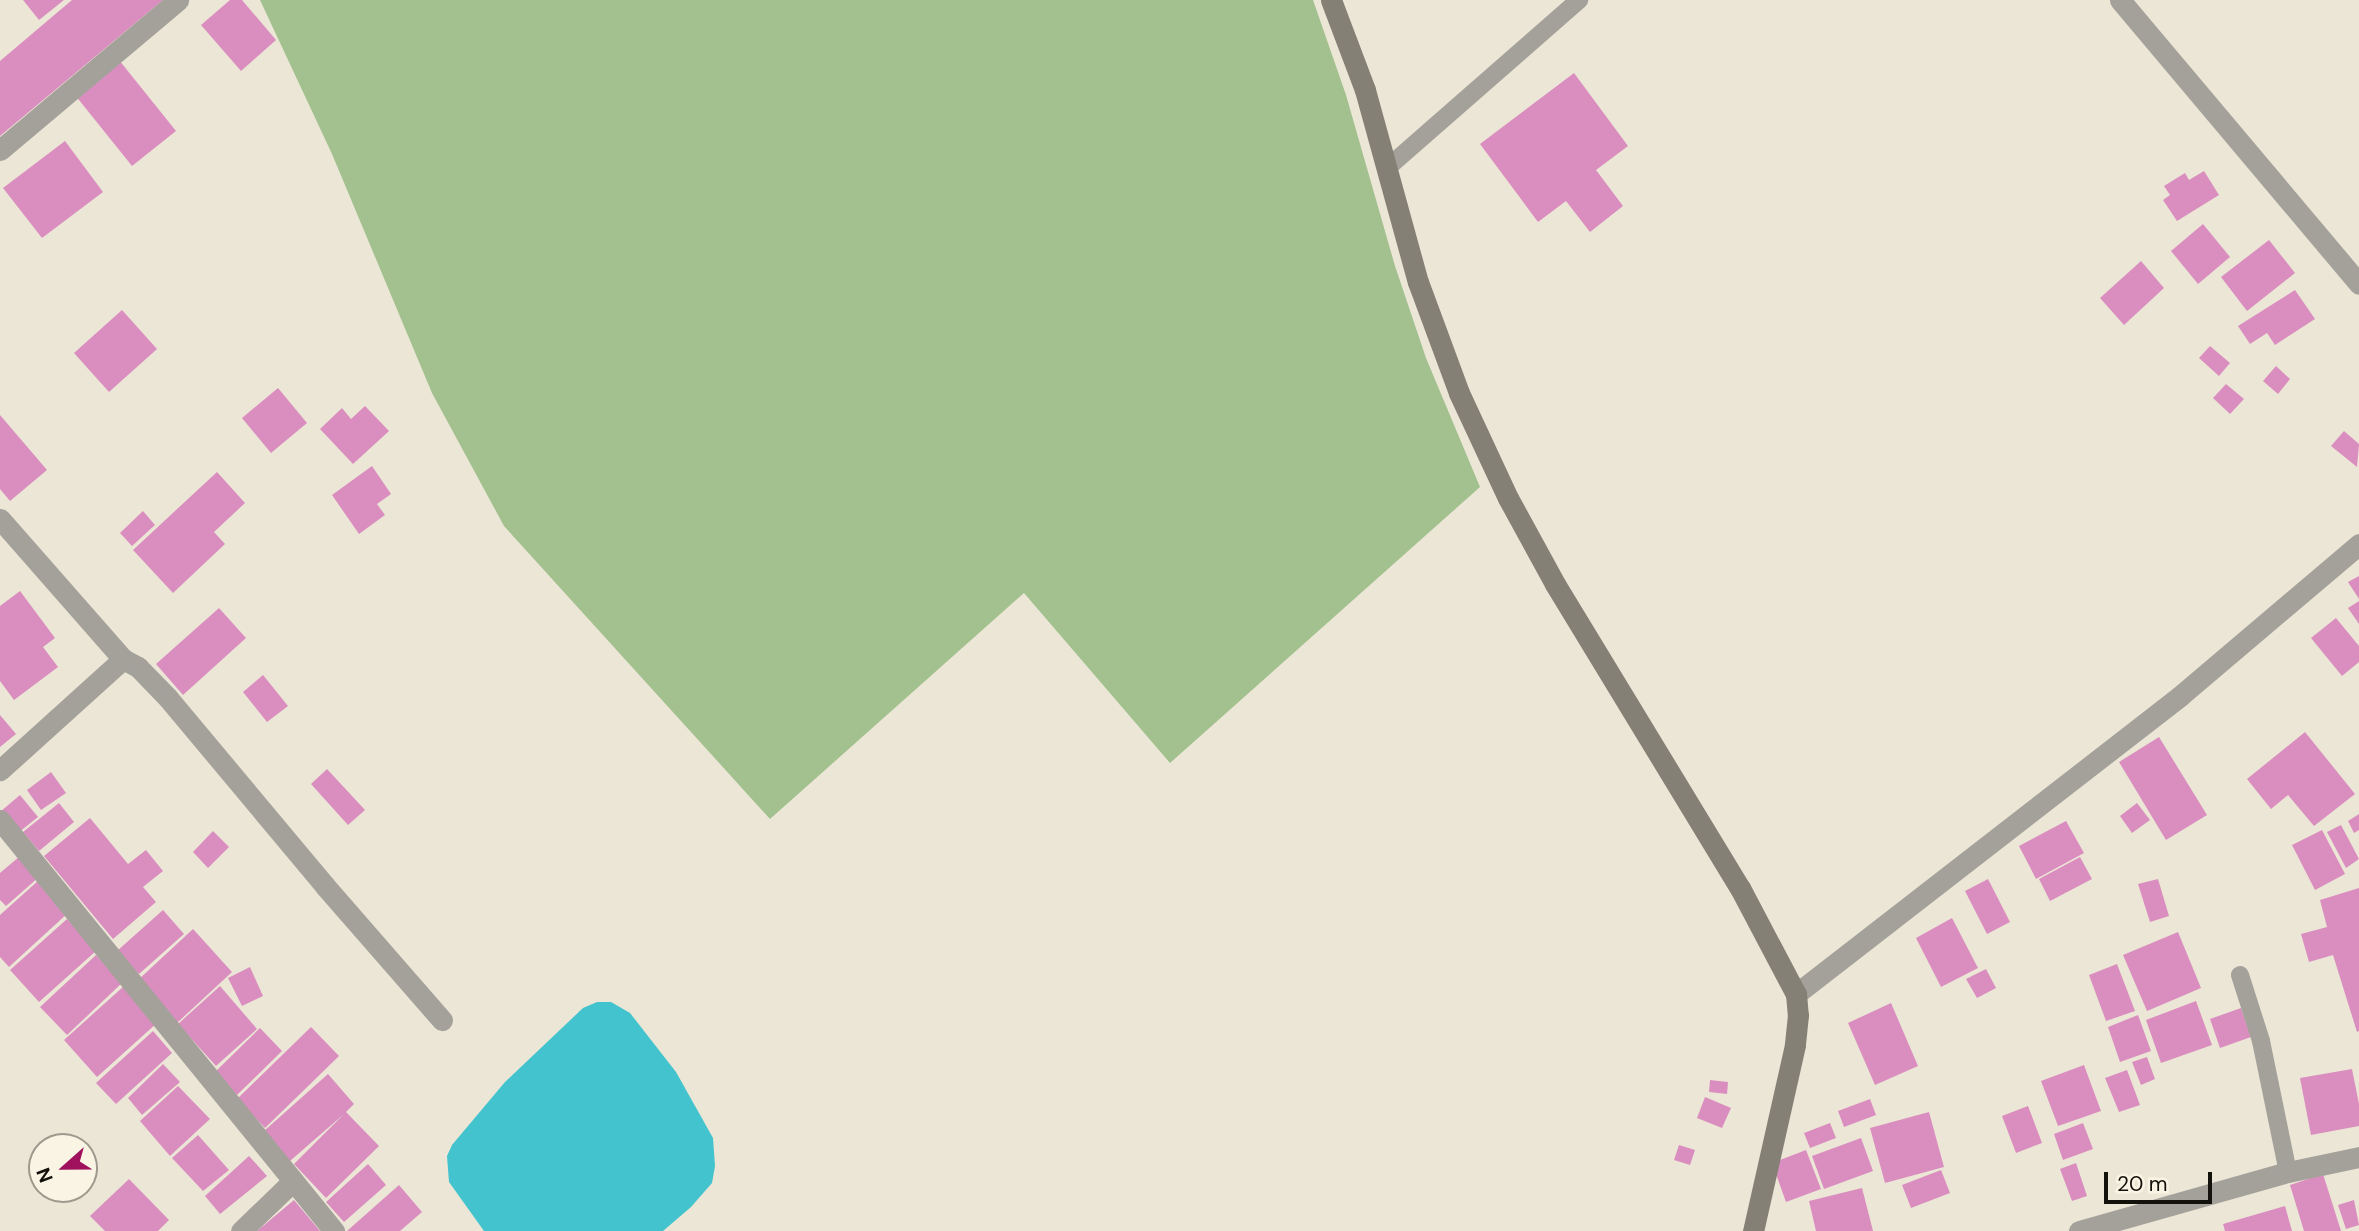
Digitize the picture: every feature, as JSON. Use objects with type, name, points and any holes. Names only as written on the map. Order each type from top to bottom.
[{"type":"street","points":[[0,150],[178,0]]},
{"type":"street","points":[[1331,0],[1365,90],[1418,282],[1459,393],[1508,498],[1555,584],[1740,888],[1796,994],[1798,1016],[1795,1045],[1754,1231]]},
{"type":"street","points":[[2120,0],[2359,284]]},
{"type":"street","points":[[0,519],[122,659],[138,667],[168,698],[325,886],[442,1020]]},
{"type":"street","points":[[1796,994],[2180,696],[2359,544]]},
{"type":"street","points":[[0,770],[122,659]]},
{"type":"street","points":[[0,820],[334,1231]]},
{"type":"street","points":[[2079,1231],[2288,1172],[2359,1157]]},
{"type":"street","points":[[241,1231],[293,1181]]},
{"type":"lane","points":[[1386,169],[1579,0]]},
{"type":"lane","points":[[2240,975],[2261,1041],[2288,1172]]},
{"type":"green space","points":[[260,0],[1313,0],[1346,95],[1395,266],[1426,358],[1480,487],[1170,763],[1024,593],[770,819],[504,526],[432,393],[332,154]]},
{"type":"water","points":[[597,1002],[611,1002],[630,1013],[676,1072],[713,1138],[715,1166],[712,1183],[691,1207],[663,1231],[484,1231],[449,1182],[447,1156],[452,1145],[505,1082],[583,1008]]},
{"type":"building","points":[[23,0],[64,0],[39,20]]},
{"type":"building","points":[[72,0],[163,0],[0,136],[0,61]]},
{"type":"building","points":[[230,0],[242,0],[276,40],[241,71],[201,25]]},
{"type":"building","points":[[119,60],[176,131],[132,166],[75,95]]},
{"type":"building","points":[[1574,73],[1628,146],[1596,170],[1623,206],[1590,232],[1566,201],[1538,222],[1480,144]]},
{"type":"building","points":[[65,141],[103,192],[42,238],[3,188]]},
{"type":"building","points":[[2204,171],[2219,195],[2177,221],[2163,200],[2170,195],[2164,186],[2185,173],[2189,180]]},
{"type":"building","points":[[2203,224],[2230,257],[2198,284],[2171,251]]},
{"type":"building","points":[[2269,240],[2295,273],[2247,311],[2221,277]]},
{"type":"building","points":[[2141,261],[2164,288],[2124,325],[2100,298]]},
{"type":"building","points":[[2295,290],[2315,319],[2275,345],[2267,333],[2250,344],[2238,326]]},
{"type":"building","points":[[122,310],[157,349],[109,392],[74,353]]},
{"type":"building","points":[[2210,346],[2230,363],[2219,376],[2199,358]]},
{"type":"building","points":[[2276,366],[2290,379],[2278,394],[2263,381]]},
{"type":"building","points":[[2226,384],[2244,399],[2230,414],[2213,398]]},
{"type":"building","points":[[278,388],[307,423],[271,453],[242,418]]},
{"type":"building","points":[[365,406],[389,431],[353,464],[320,429],[342,408],[351,419]]},
{"type":"building","points":[[0,415],[47,470],[10,501],[0,489]]},
{"type":"building","points":[[2344,431],[2359,444],[2357,467],[2331,446]]},
{"type":"building","points":[[372,466],[391,494],[377,504],[385,515],[359,534],[332,495]]},
{"type":"building","points":[[217,472],[245,503],[214,532],[225,544],[173,593],[133,550]]},
{"type":"building","points":[[143,511],[155,525],[132,546],[120,533]]},
{"type":"building","points":[[2359,576],[2359,599],[2348,582]]},
{"type":"building","points":[[20,591],[55,638],[43,647],[58,667],[14,700],[0,681],[0,606]]},
{"type":"building","points":[[2359,601],[2359,624],[2348,608]]},
{"type":"building","points":[[219,608],[246,638],[183,695],[156,664]]},
{"type":"building","points":[[2336,618],[2359,646],[2359,662],[2342,676],[2311,638]]},
{"type":"building","points":[[263,675],[288,706],[267,722],[243,692]]},
{"type":"building","points":[[0,715],[16,734],[0,747]]},
{"type":"building","points":[[2305,732],[2355,794],[2314,826],[2288,795],[2271,809],[2247,779]]},
{"type":"building","points":[[2159,737],[2207,815],[2166,840],[2119,762]]},
{"type":"building","points":[[327,769],[365,810],[348,825],[311,784]]},
{"type":"building","points":[[51,772],[66,793],[41,810],[27,790]]},
{"type":"building","points":[[20,795],[38,817],[18,833],[0,812]]},
{"type":"building","points":[[59,803],[74,822],[39,851],[23,832]]},
{"type":"building","points":[[2137,803],[2150,820],[2132,833],[2120,816]]},
{"type":"building","points":[[2359,814],[2359,830],[2354,833],[2348,821]]},
{"type":"building","points":[[90,818],[128,864],[146,850],[163,871],[143,887],[156,902],[113,939],[44,856]]},
{"type":"building","points":[[2066,821],[2084,853],[2036,879],[2019,846]]},
{"type":"building","points":[[2341,825],[2359,859],[2346,868],[2327,832]]},
{"type":"building","points":[[2322,830],[2345,874],[2315,890],[2292,845]]},
{"type":"building","points":[[213,831],[229,847],[208,868],[193,852]]},
{"type":"building","points":[[20,856],[39,877],[6,906],[0,900],[0,873]]},
{"type":"building","points":[[2080,857],[2092,879],[2050,901],[2039,879]]},
{"type":"building","points":[[1988,879],[2010,922],[1987,934],[1965,891]]},
{"type":"building","points":[[2158,879],[2169,916],[2150,922],[2138,884]]},
{"type":"building","points":[[39,880],[68,913],[9,967],[0,957],[0,915]]},
{"type":"building","points":[[2359,888],[2357,1032],[2333,955],[2309,962],[2301,934],[2327,927],[2320,900]]},
{"type":"building","points":[[163,910],[184,934],[139,974],[117,951]]},
{"type":"building","points":[[1952,918],[1978,968],[1941,987],[1916,938]]},
{"type":"building","points":[[67,919],[96,951],[39,1002],[10,970]]},
{"type":"building","points":[[193,929],[232,972],[177,1023],[138,980]]},
{"type":"building","points":[[2178,932],[2201,988],[2147,1011],[2123,955]]},
{"type":"building","points":[[96,955],[122,983],[67,1035],[40,1007]]},
{"type":"building","points":[[2117,964],[2135,1011],[2106,1021],[2089,975]]},
{"type":"building","points":[[250,967],[263,996],[242,1006],[228,978]]},
{"type":"building","points":[[1986,969],[1996,988],[1977,998],[1966,979]]},
{"type":"building","points":[[124,986],[157,1023],[97,1077],[64,1040]]},
{"type":"building","points":[[220,986],[257,1029],[216,1066],[178,1024]]},
{"type":"building","points":[[2196,1001],[2212,1045],[2161,1063],[2146,1020]]},
{"type":"building","points":[[1891,1003],[1918,1066],[1875,1085],[1848,1023]]},
{"type":"building","points":[[2241,1008],[2251,1037],[2220,1048],[2210,1019]]},
{"type":"building","points":[[2138,1015],[2151,1051],[2120,1062],[2108,1027]]},
{"type":"building","points":[[311,1027],[339,1056],[265,1128],[237,1099]]},
{"type":"building","points":[[260,1028],[282,1051],[237,1095],[215,1072]]},
{"type":"building","points":[[153,1031],[172,1053],[116,1104],[96,1083]]},
{"type":"building","points":[[2147,1057],[2155,1079],[2141,1085],[2132,1062]]},
{"type":"building","points":[[163,1064],[180,1082],[142,1115],[128,1098]]},
{"type":"building","points":[[2084,1065],[2101,1111],[2058,1126],[2041,1081]]},
{"type":"building","points":[[2352,1069],[2359,1104],[2359,1126],[2311,1135],[2300,1078]]},
{"type":"building","points":[[2127,1070],[2140,1105],[2119,1112],[2105,1078]]},
{"type":"building","points":[[328,1074],[354,1104],[346,1112],[379,1146],[326,1198],[294,1164],[344,1114],[290,1161],[264,1131]]},
{"type":"building","points":[[1710,1080],[1728,1082],[1727,1094],[1709,1092]]},
{"type":"building","points":[[178,1086],[210,1119],[170,1156],[140,1121]]},
{"type":"building","points":[[1705,1097],[1731,1108],[1722,1128],[1697,1118]]},
{"type":"building","points":[[1870,1099],[1876,1115],[1844,1127],[1838,1111]]},
{"type":"building","points":[[2028,1106],[2042,1143],[2016,1153],[2002,1116]]},
{"type":"building","points":[[1929,1112],[1944,1167],[1885,1183],[1870,1128]]},
{"type":"building","points":[[1830,1123],[1836,1138],[1810,1148],[1804,1133]]},
{"type":"building","points":[[2083,1123],[2093,1149],[2063,1160],[2054,1134]]},
{"type":"building","points":[[198,1135],[229,1170],[203,1191],[172,1158]]},
{"type":"building","points":[[1861,1138],[1873,1171],[1824,1189],[1812,1156]]},
{"type":"building","points":[[1679,1145],[1695,1150],[1690,1165],[1674,1160]]},
{"type":"building","points":[[1806,1150],[1821,1189],[1786,1202],[1772,1163]]},
{"type":"building","points":[[249,1156],[267,1176],[220,1214],[205,1196]]},
{"type":"building","points":[[2076,1163],[2087,1196],[2072,1201],[2060,1169]]},
{"type":"building","points":[[368,1164],[386,1185],[344,1222],[326,1202]]},
{"type":"building","points":[[1941,1170],[1950,1193],[1911,1208],[1902,1185]]},
{"type":"building","points":[[2323,1174],[2341,1231],[2304,1231],[2290,1185]]},
{"type":"building","points":[[129,1179],[169,1220],[158,1231],[105,1231],[90,1216]]},
{"type":"building","points":[[399,1185],[422,1212],[400,1231],[347,1231]]},
{"type":"building","points":[[1862,1188],[1873,1231],[1816,1231],[1809,1201]]},
{"type":"building","points":[[294,1200],[320,1231],[257,1231]]},
{"type":"building","points":[[2354,1200],[2359,1225],[2346,1229],[2338,1205]]},
{"type":"building","points":[[2285,1206],[2292,1231],[2225,1231],[2223,1224]]}]
